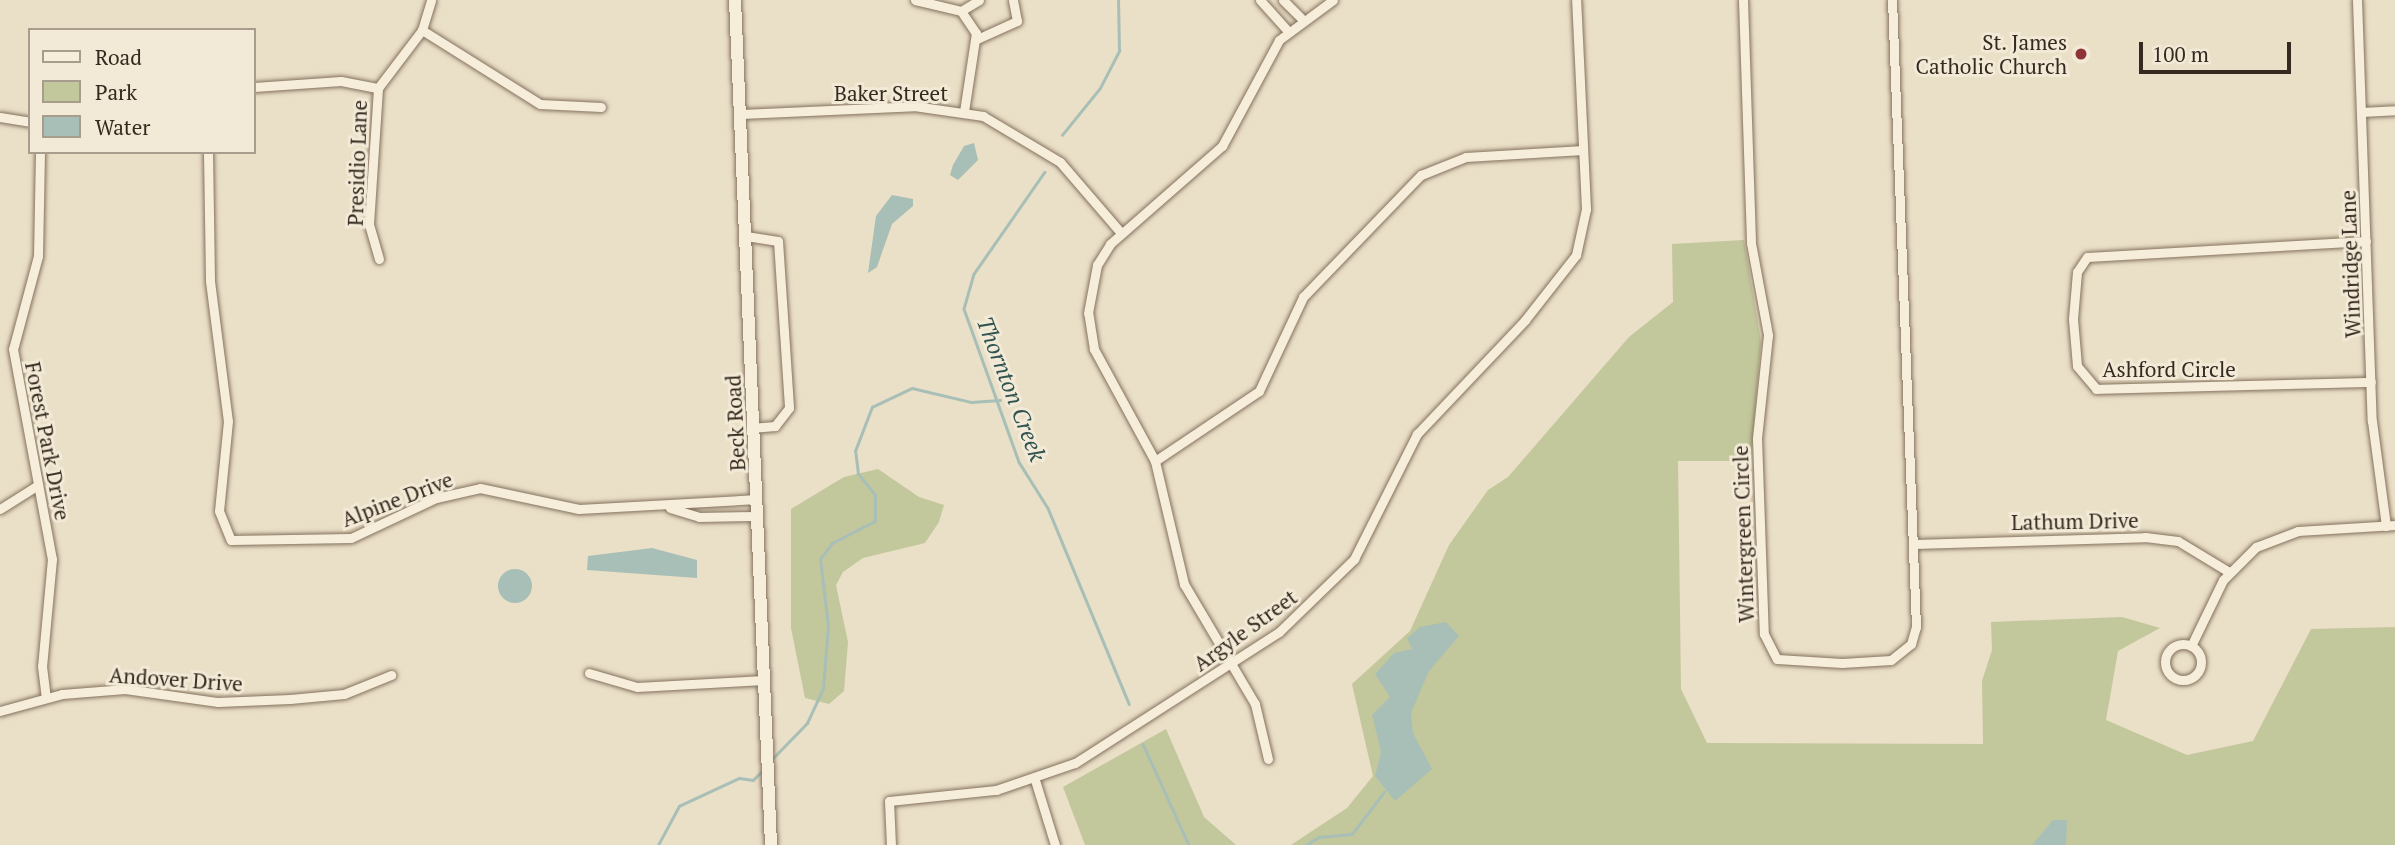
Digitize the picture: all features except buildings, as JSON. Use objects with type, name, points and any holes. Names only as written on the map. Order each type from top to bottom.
[{"type":"main road","name":"Beck Road","points":[[735,0],[771,845]]},
{"type":"street","name":"Presidio Lane","points":[[379,259],[369,224],[377,88],[422,30],[431,0]]},
{"type":"street","points":[[915,0],[961,11],[979,0]]},
{"type":"street","points":[[977,39],[1017,21],[1013,0]]},
{"type":"street","points":[[1260,0],[1287,30]]},
{"type":"street","points":[[1283,0],[1301,18]]},
{"type":"street","points":[[1268,759],[1255,704],[1229,665],[1184,584],[1155,461],[1090,333],[1097,265],[1121,233],[1222,146],[1287,30],[1301,18],[1333,0]]},
{"type":"street","name":"Argyle Street","points":[[891,845],[889,801],[968,795],[1035,780],[1075,762],[1279,632],[1354,559],[1417,434],[1571,265],[1585,222],[1576,0]]},
{"type":"street","name":"Wintergreen Circle","points":[[1743,0],[1751,243],[1768,335],[1757,438],[1769,649],[1789,663],[1873,662],[1900,654],[1916,627],[1892,0]]},
{"type":"street","name":"Windridge Lane","points":[[2357,0],[2371,382],[2390,526]]},
{"type":"street","points":[[961,11],[977,39],[964,111]]},
{"type":"street","points":[[422,30],[540,104],[601,107]]},
{"type":"street","points":[[256,88],[341,80],[377,88]]},
{"type":"street","name":"Baker Street","points":[[741,114],[914,106],[964,111],[1042,147],[1121,233]]},
{"type":"street","points":[[2361,113],[2395,110]]},
{"type":"street","points":[[0,117],[26,120]]},
{"type":"street","points":[[1155,461],[1259,391],[1303,297],[1420,175],[1466,157],[1583,150]]},
{"type":"street","name":"Forest Park Drive","points":[[40,154],[38,256],[13,349],[52,559],[42,666],[46,696]]},
{"type":"street","name":"Alpine Drive","points":[[208,154],[211,289],[228,421],[219,511],[231,540],[351,538],[436,498],[480,488],[570,508],[668,507],[757,499]]},
{"type":"street","points":[[746,236],[778,242],[788,396],[785,416],[775,426],[754,428]]},
{"type":"street","name":"Ashford Circle","points":[[2366,241],[2087,257],[2077,272],[2073,319],[2077,366],[2096,389],[2371,382]]},
{"type":"street","points":[[0,509],[38,485]]},
{"type":"street","points":[[668,507],[699,517],[758,516]]},
{"type":"street","points":[[2191,646],[2200,655],[2198,673],[2176,679],[2167,670],[2168,652],[2191,646],[2228,572],[2256,547],[2298,531],[2390,526]]},
{"type":"street","name":"Lathum Drive","points":[[1913,544],[2145,537],[2178,541],[2228,572]]},
{"type":"street","points":[[589,673],[637,687],[764,680]]},
{"type":"street","name":"Andover Drive","points":[[0,711],[46,696],[125,689],[218,702],[290,699],[344,694],[391,675]]},
{"type":"street","points":[[1035,780],[1055,845]]},
{"type":"green space","points":[[1744,240],[1761,341],[1751,461],[1678,461],[1681,689],[1707,743],[1983,744],[1982,681],[1992,650],[1991,622],[2122,617],[2160,628],[2118,651],[2106,720],[2187,755],[2253,741],[2311,629],[2395,627],[2395,845],[1291,845],[1347,808],[1373,776],[1352,684],[1410,631],[1449,545],[1488,490],[1508,477],[1629,337],[1673,302],[1672,244]]},
{"type":"green space","points":[[878,469],[919,497],[944,505],[939,522],[925,543],[863,558],[843,572],[836,585],[848,642],[844,691],[829,704],[805,698],[791,628],[791,509],[844,477]]},
{"type":"green space","points":[[1166,729],[1204,817],[1236,845],[1085,845],[1063,787]]},
{"type":"water","points":[[974,143],[978,160],[958,180],[950,175],[953,165],[964,146]]},
{"type":"water","points":[[892,195],[913,199],[913,206],[892,224],[877,267],[868,273],[876,216]]},
{"type":"water","points":[[652,548],[697,560],[697,578],[587,570],[588,556]]},
{"type":"water","points":[[515,569],[527,574],[532,586],[527,598],[515,603],[503,598],[498,586],[503,574]]},
{"type":"water","points":[[1446,622],[1459,636],[1429,671],[1411,713],[1413,733],[1432,769],[1395,801],[1375,776],[1381,752],[1372,715],[1390,697],[1375,674],[1394,653],[1412,649],[1407,638],[1420,627]]},
{"type":"water","points":[[2053,820],[2067,820],[2066,845],[2032,845]]},
{"type":"waterway","name":"Thornton Creek","points":[[1062,135],[1100,88],[1119,51],[1118,0]]},
{"type":"waterway","name":"Thornton Creek","points":[[1045,172],[974,274],[964,309],[1019,462],[1048,508],[1129,704]]},
{"type":"waterway","points":[[773,758],[807,723],[823,688],[828,626],[820,559],[832,543],[875,521],[875,495],[858,474],[855,451],[872,407],[912,388],[971,402],[1000,400]]},
{"type":"waterway","name":"Thornton Creek","points":[[1143,744],[1189,845]]},
{"type":"waterway","points":[[658,845],[679,806],[739,778],[753,780],[764,769]]},
{"type":"waterway","points":[[1306,845],[1319,837],[1352,834],[1384,792]]},
{"type":"place","name":"St. James Catholic Church","points":[[2081,54]]}]
